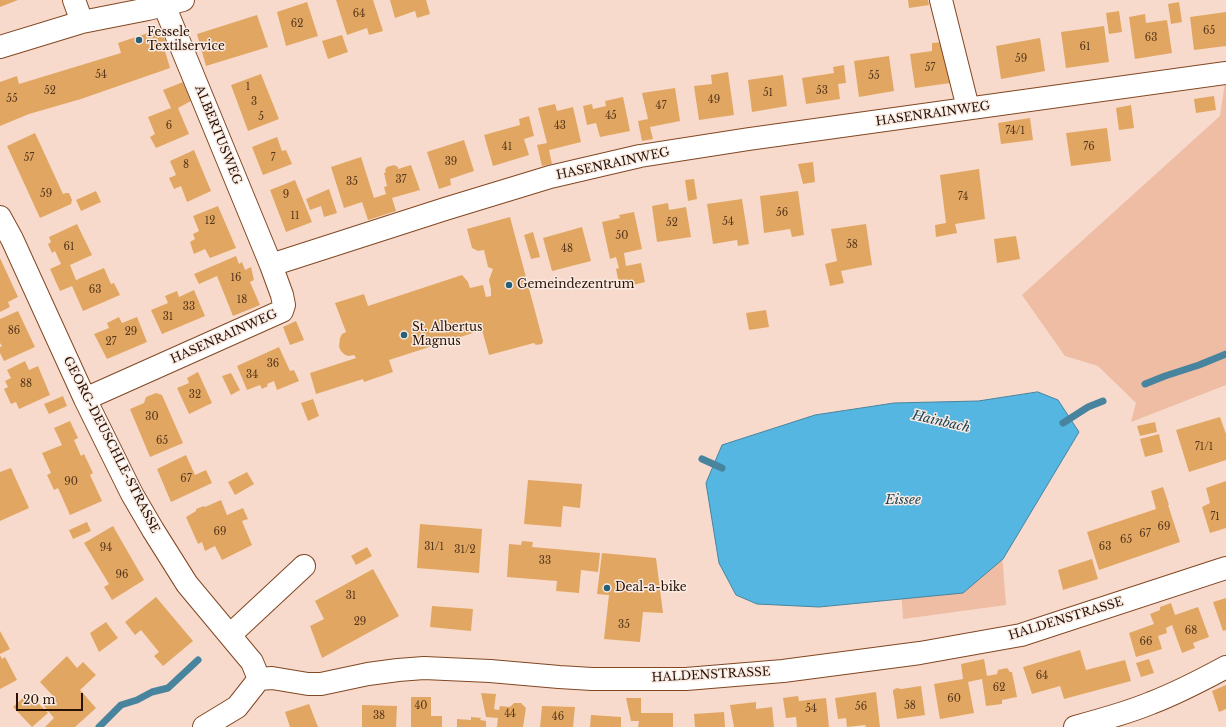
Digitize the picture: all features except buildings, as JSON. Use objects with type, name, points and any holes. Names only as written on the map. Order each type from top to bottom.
[{"type":"street","points":[[74,0],[82,22]]},
{"type":"street","points":[[941,0],[968,108]]},
{"type":"street","points":[[0,48],[82,22],[160,3]]},
{"type":"street","name":"ALBERTUSWEG","points":[[160,3],[271,265]]},
{"type":"street","name":"HASENRAINWEG","points":[[85,399],[282,311],[284,305],[271,265],[550,177],[640,156],[1226,72]]},
{"type":"street","name":"GEORG-DEUSCHLE-STRASSE","points":[[0,217],[12,239],[85,399],[132,494],[170,559],[187,584],[252,662],[259,679]]},
{"type":"street","points":[[230,635],[304,566]]},
{"type":"street","name":"HALDENSTRASSE","points":[[259,679],[272,678],[308,684],[321,684],[368,674],[424,668],[490,671],[559,677],[686,679],[782,671],[920,653],[1021,635],[1226,568]]},
{"type":"street","points":[[1075,727],[1151,704],[1226,667]]},
{"type":"street","points":[[204,727],[237,707],[259,679]]},
{"type":"shaded area","points":[[1225,82],[1226,385],[1131,422],[1136,403],[1098,366],[1065,356],[1022,295],[1220,116]]},
{"type":"shaded area","points":[[997,489],[1006,605],[903,619],[896,502]]},
{"type":"water","name":"Eissee","points":[[1038,392],[1058,400],[1079,432],[1003,559],[963,593],[819,607],[757,604],[736,595],[719,563],[706,483],[722,445],[815,415],[894,403],[978,401]]},
{"type":"waterway","name":"Hainbach","points":[[1145,384],[1226,354]]},
{"type":"waterway","name":"Hainbach","points":[[1063,423],[1088,407],[1103,401]]},
{"type":"waterway","name":"Hainbach","points":[[702,459],[722,468]]},
{"type":"waterway","name":"Hainbach","points":[[99,727],[121,705],[137,700],[152,692],[168,688],[198,660]]},
{"type":"place","name":"Fessele Textilservice","points":[[139,40]]},
{"type":"place","name":"Gemeindezentrum","points":[[509,285]]},
{"type":"place","name":"St. Albertus Magnus","points":[[404,335]]},
{"type":"place","name":"Deal-a-bike","points":[[607,588]]}]
